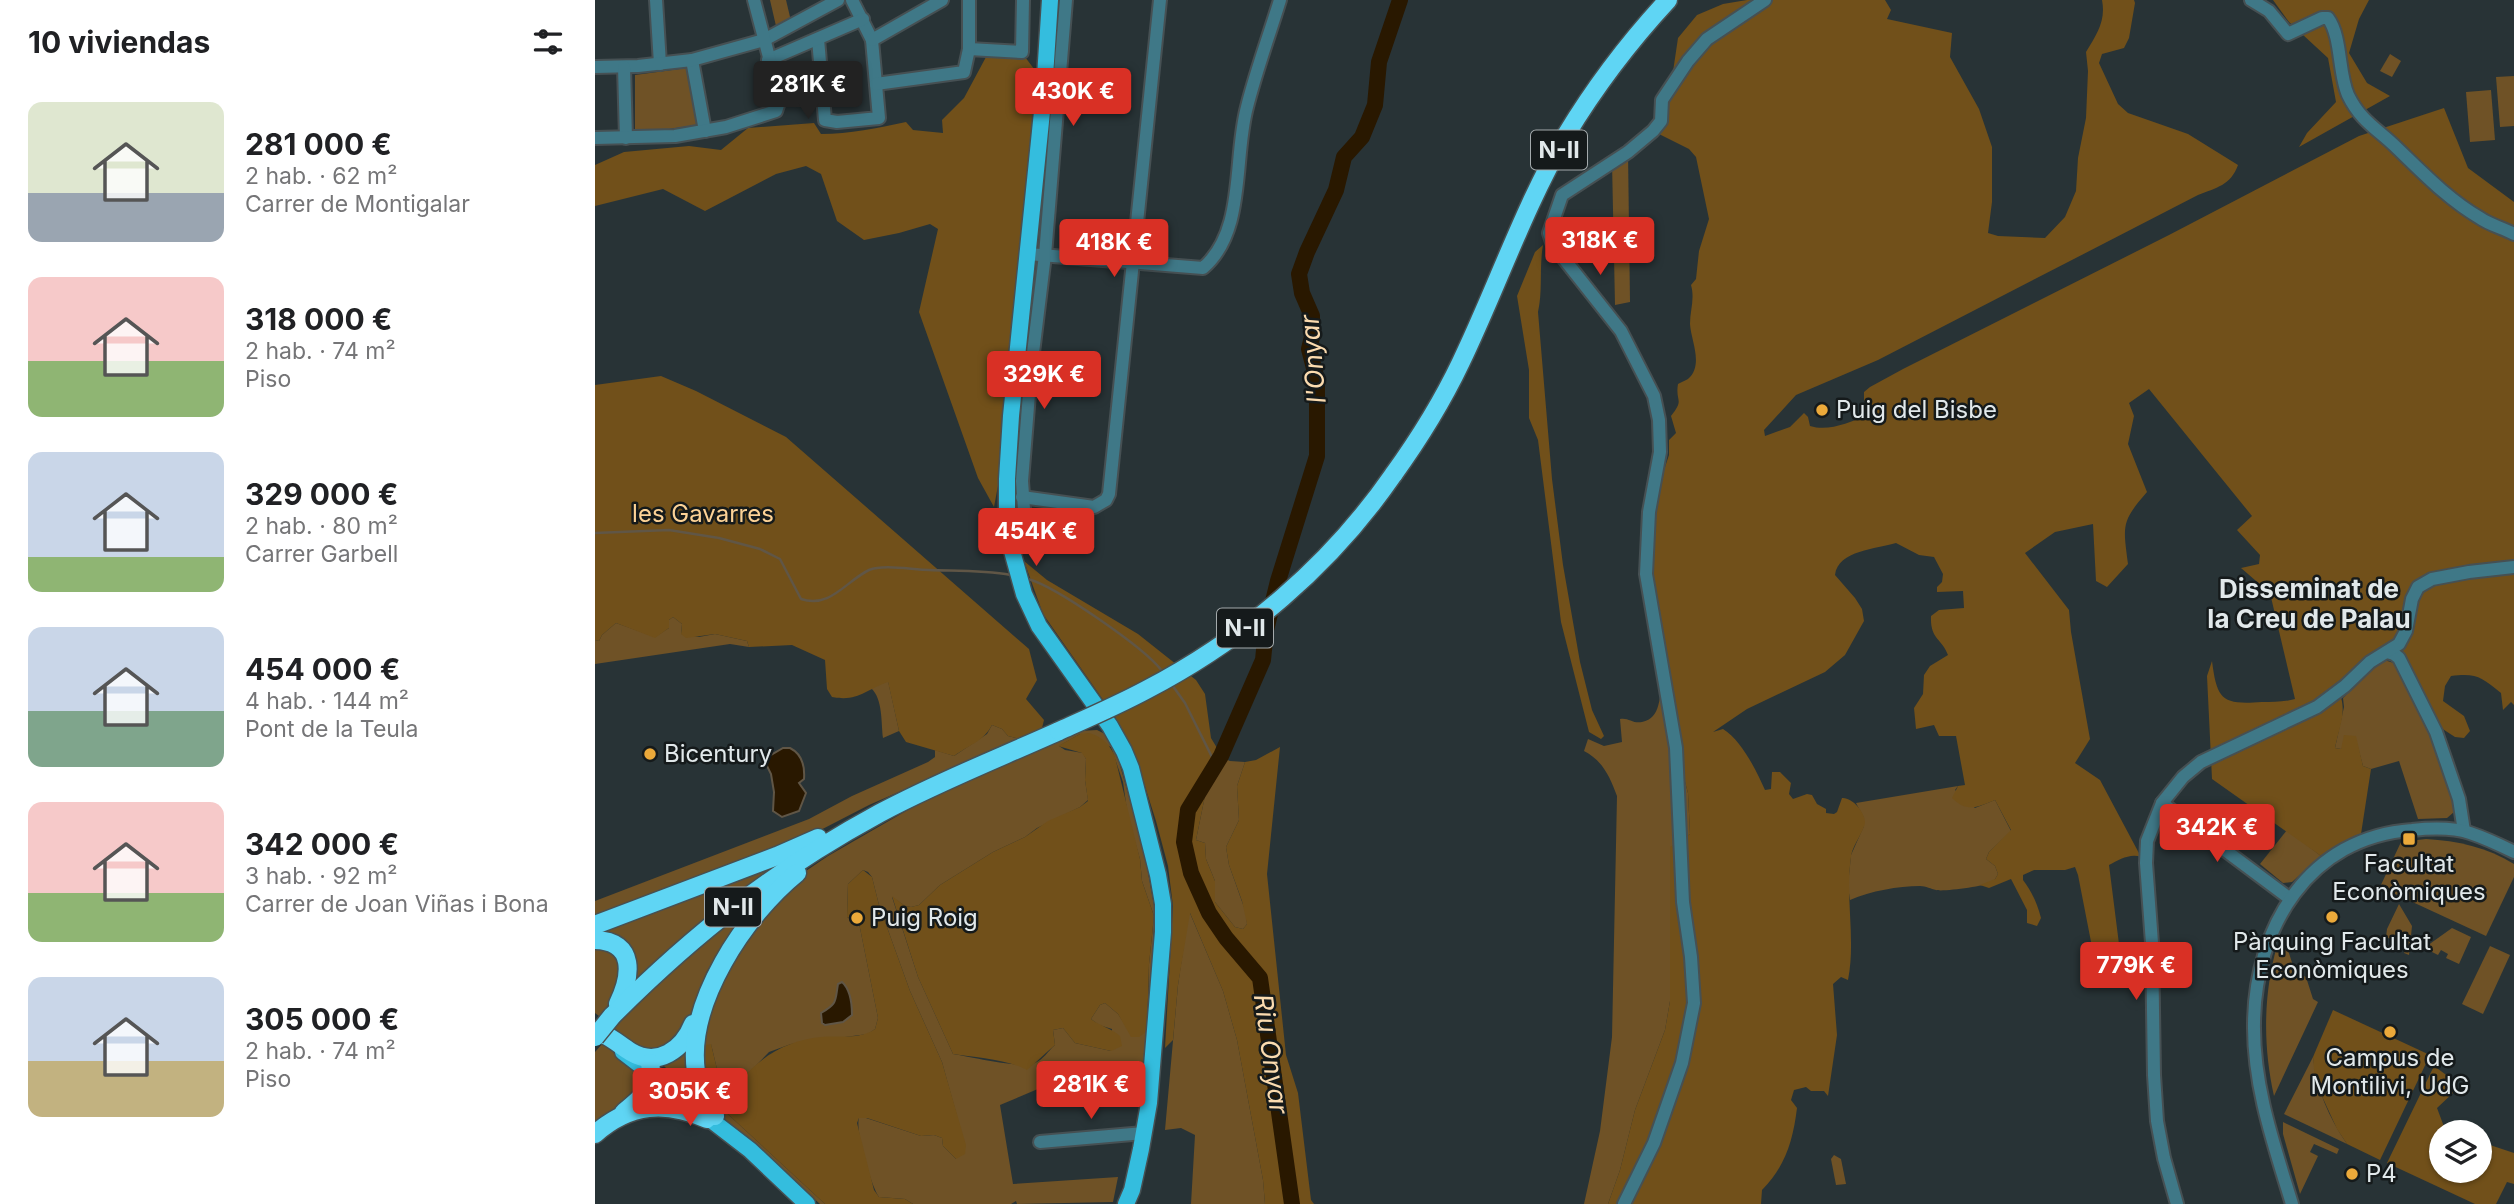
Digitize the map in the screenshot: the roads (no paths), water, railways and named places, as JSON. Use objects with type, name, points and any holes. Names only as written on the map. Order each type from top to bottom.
[{"type":"highway","name":"N-II","points":[[600,1027],[660,969],[732,907],[796,863],[870,819],[945,780],[1146,691],[1258,618],[1328,555],[1354,526],[1430,422],[1461,362],[1515,240],[1565,137],[1608,72],[1668,0]]},
{"type":"highway","points":[[595,925],[777,856],[862,816],[892,807]]},
{"type":"highway","points":[[648,1065],[685,1041],[721,966],[762,906],[796,874],[852,836],[870,819]]},
{"type":"highway","points":[[595,940],[615,946],[628,962],[627,984],[600,1027],[648,1065],[650,1085],[645,1093],[598,1131]]},
{"type":"highway","points":[[705,1003],[698,1029],[695,1062],[701,1092],[711,1118]]},
{"type":"highway","points":[[598,1131],[630,1114],[654,1107],[680,1108],[711,1118]]},
{"type":"main road","points":[[1050,0],[1028,254],[1010,416],[1007,519],[1012,551],[1024,594],[1039,626],[1110,726],[1124,751],[1135,781],[1159,875],[1163,904],[1162,944],[1151,1078],[1144,1133],[1132,1190],[1126,1204]]},
{"type":"main road","points":[[648,1065],[750,1150],[807,1204]]},
{"type":"street","points":[[656,0],[660,64]]},
{"type":"street","points":[[595,138],[675,136],[705,131],[776,111],[780,99],[754,0]]},
{"type":"street","points":[[595,67],[692,60],[764,40],[838,0]]},
{"type":"street","points":[[818,38],[825,120],[837,122],[879,118],[872,40],[852,0]]},
{"type":"street","points":[[872,40],[942,0]]},
{"type":"street","points":[[876,85],[964,72],[969,49],[969,0]]},
{"type":"street","points":[[969,49],[1022,52],[1023,0]]},
{"type":"street","points":[[1012,551],[1020,540],[1024,509],[1022,497],[1031,369],[1045,255],[1066,0]]},
{"type":"street","points":[[1022,497],[1094,507],[1106,500],[1109,494],[1160,0]]},
{"type":"street","points":[[1028,254],[1203,268],[1214,258],[1232,219],[1240,137],[1280,0]]},
{"type":"street","points":[[1624,1204],[1654,1143],[1682,1063],[1694,1003],[1691,957],[1682,902],[1677,748],[1646,574],[1649,512],[1660,452],[1659,420],[1654,396],[1622,331],[1553,245],[1549,233],[1562,195],[1628,152],[1653,131],[1661,121],[1662,100],[1688,61],[1707,39],[1765,0]]},
{"type":"street","points":[[2251,0],[2269,11],[2288,34],[2322,18],[2328,18],[2333,29],[2343,84],[2353,106],[2365,122],[2397,148],[2433,184],[2478,218],[2514,234]]},
{"type":"street","points":[[768,60],[863,19]]},
{"type":"street","points":[[692,60],[705,131]]},
{"type":"street","points":[[625,66],[626,138]]},
{"type":"street","points":[[2177,1204],[2157,1121],[2152,943],[2146,863],[2147,841],[2162,803],[2183,777],[2201,762],[2317,707],[2380,654],[2399,644],[2406,631],[2412,599],[2418,587],[2432,579],[2514,568]]},
{"type":"street","points":[[2387,652],[2399,658],[2433,724],[2459,799],[2464,831]]},
{"type":"street","points":[[2162,803],[2289,898]]},
{"type":"street","points":[[2292,1204],[2261,1101],[2254,1046],[2257,982],[2277,918],[2289,898],[2307,878],[2347,848],[2396,831],[2464,831],[2514,852]]},
{"type":"street","points":[[1040,1142],[1144,1133]]},
{"type":"waterway","name":"l'Onyar","points":[[1292,1204],[1260,978],[1209,913],[1191,873],[1184,842],[1188,810],[1221,756],[1263,660],[1266,630],[1278,581],[1317,456],[1317,380],[1309,349],[1312,316],[1302,293],[1299,274],[1336,190],[1344,157],[1362,137],[1375,105],[1379,62],[1400,0]]},
{"type":"waterway","points":[[595,533],[669,530],[719,538],[760,549],[780,559],[801,599],[811,601],[829,597],[875,568],[980,571],[1011,575]]},
{"type":"waterway","points":[[1028,579],[1058,593],[1099,619],[1138,648],[1162,671]]},
{"type":"waterway","points":[[1170,682],[1185,703],[1216,765]]},
{"type":"place","name":"Puig del Bisbe","points":[[1822,410]]},
{"type":"place","name":"Bicentury","points":[[650,754]]},
{"type":"place","name":"Facultat Econòmiques","points":[[2409,839]]},
{"type":"place","name":"Pàrquing Facultat Econòmiques","points":[[2332,917]]},
{"type":"place","name":"Puig Roig","points":[[857,918]]},
{"type":"place","name":"Campus de Montilivi, UdG","points":[[2390,1032]]},
{"type":"place","name":"P4","points":[[2352,1174]]},
{"type":"district","name":"Disseminat de la Creu de Palau","points":[[2309,604]]},
{"type":"park label","name":"les Gavarres","points":[[703,514]]},
{"type":"water label","name":"Riu Onyar","points":[[1271,1054]]}]
